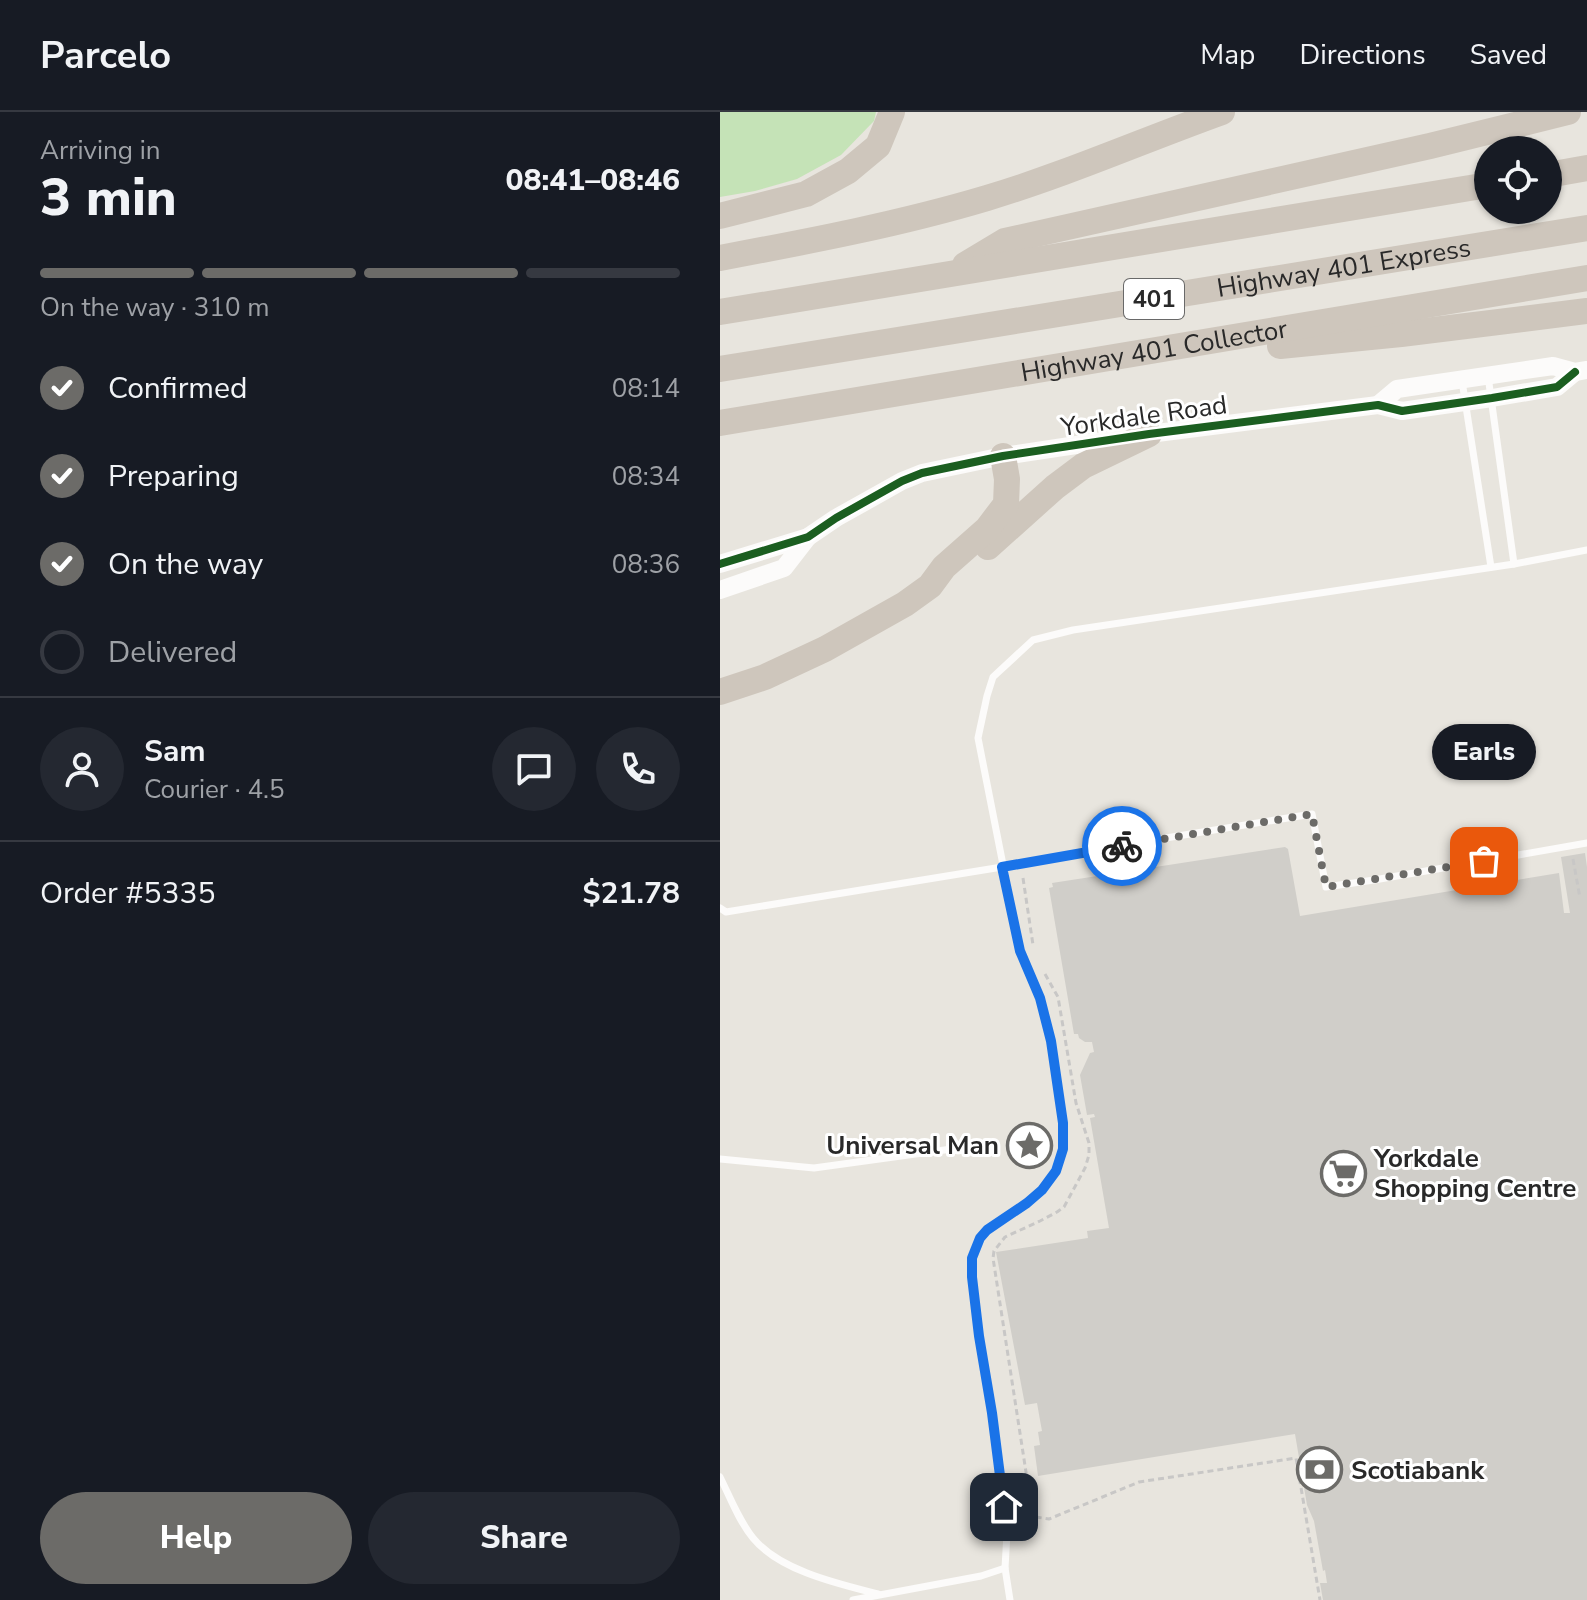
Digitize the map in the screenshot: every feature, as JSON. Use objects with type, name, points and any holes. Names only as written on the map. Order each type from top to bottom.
[{"type":"highway","points":[[720,216],[806,194],[848,171],[878,146],[892,112]]},
{"type":"highway","points":[[720,258],[808,242],[990,197],[1222,112]]},
{"type":"highway","points":[[953,273],[1005,241],[1400,153],[1568,112]]},
{"type":"highway","points":[[1562,172],[1587,168]]},
{"type":"highway","name":"401","points":[[720,312],[1474,187]]},
{"type":"highway","name":"Highway 401 Express","points":[[720,369],[1587,228]]},
{"type":"highway","name":"Highway 401 Collector","points":[[720,423],[1587,278]]},
{"type":"highway","points":[[1053,368],[1401,334],[1587,311]]},
{"type":"highway","points":[[720,692],[765,677],[825,649],[882,618],[930,586],[951,580],[1055,487],[1083,466],[1149,434]]},
{"type":"highway","points":[[930,586],[944,567],[987,529],[1006,504],[1007,479],[1003,456]]},
{"type":"street","name":"Yorkdale Road","points":[[1378,405],[1397,389],[1553,366],[1581,371]]},
{"type":"street","name":"Yorkdale Road","points":[[720,564],[808,537],[836,518],[922,473],[1003,456],[1149,434],[1378,405],[1402,411],[1492,398],[1557,387],[1581,371]]},
{"type":"street","name":"Yorkdale Road","points":[[720,590],[784,568],[808,537]]},
{"type":"lane","points":[[1488,375],[1514,564]]},
{"type":"lane","points":[[1461,379],[1491,567]]},
{"type":"lane","points":[[1010,1600],[1005,1568],[1007,1533],[979,1336],[972,1258],[987,1230],[1027,1203],[1056,1171],[1063,1149],[1063,1123],[1051,1041],[1040,998],[1020,951],[978,738],[993,677],[1033,640],[1073,630],[1514,564],[1587,550]]},
{"type":"lane","points":[[720,919],[723,910],[1002,867],[1312,814],[1326,887],[1587,843]]},
{"type":"lane","points":[[720,1159],[814,1168],[959,1148]]},
{"type":"lane","points":[[720,1477],[755,1541],[783,1562],[822,1580],[878,1594]]},
{"type":"lane","points":[[853,1600],[981,1576],[1005,1568]]},
{"type":"path","points":[[1572,852],[1580,898]]},
{"type":"path","points":[[1023,878],[1033,944]]},
{"type":"path","points":[[1043,971],[1058,997],[1076,1103],[1089,1143],[1089,1155],[1064,1207],[1005,1237],[994,1251],[1032,1511],[1036,1517],[1049,1519],[1139,1482],[1296,1458],[1320,1600]]},
{"type":"path","points":[[1076,1103],[1085,1102]]},
{"type":"green space","points":[[720,112],[876,112],[874,121],[841,155],[797,179],[720,197]]},
{"type":"building","name":"Yorkdale Shopping Centre","points":[[1285,847],[1288,849],[1300,916],[1559,873],[1564,913],[1570,913],[1561,857],[1585,853],[1587,1600],[1323,1600],[1320,1583],[1327,1583],[1325,1570],[1314,1521],[1307,1505],[1295,1434],[1038,1476],[1034,1446],[1040,1445],[1038,1432],[1042,1431],[1037,1403],[1025,1405],[996,1252],[1088,1238],[1087,1231],[1109,1228],[1090,1118],[1095,1117],[1094,1114],[1087,1115],[1080,1075],[1090,1053],[1094,1052],[1092,1042],[1085,1042],[1074,1034],[1049,888],[1053,887],[1052,883]]},
{"type":"cycle path","points":[[720,564],[808,537],[836,518],[922,473],[1003,456],[1149,434],[1378,405],[1402,411],[1492,398],[1557,387],[1575,372]]},
{"type":"way so far","points":[[1122,846],[1312,814],[1326,887],[1484,861]]},
{"type":"place","name":"Earls","points":[[1484,861]]},
{"type":"place","name":"Universal Man","points":[[1030,1145]]},
{"type":"place","name":"Yorkdale Shopping Centre","points":[[1343,1173]]},
{"type":"place","name":"Scotiabank","points":[[1320,1470]]},
{"type":"route","points":[[1004,1507],[979,1336],[972,1258],[987,1230],[1027,1203],[1056,1171],[1063,1149],[1063,1123],[1051,1041],[1040,998],[1020,951],[1002,867],[1122,846]]}]
